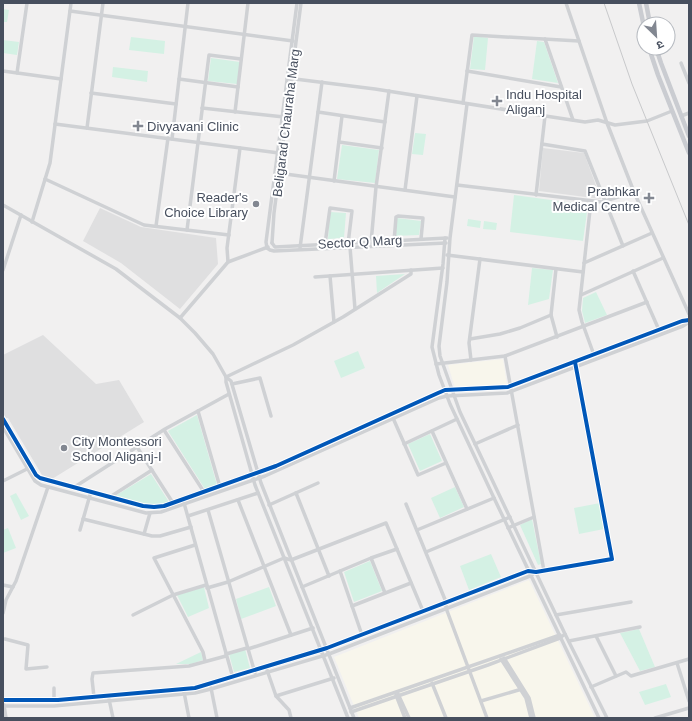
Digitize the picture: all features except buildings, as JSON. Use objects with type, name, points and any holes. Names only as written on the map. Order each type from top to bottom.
[{"type":"main road","points":[[640,3],[642,16]]},
{"type":"main road","points":[[646,3],[648,16]]},
{"type":"main road","points":[[652,56],[689,153]]},
{"type":"main road","points":[[659,56],[689,136]]},
{"type":"street","points":[[17,73],[27,3]]},
{"type":"street","points":[[32,222],[50,163],[71,3]]},
{"type":"street","points":[[87,128],[102,3]]},
{"type":"street","points":[[156,226],[176,104],[188,3]]},
{"type":"street","points":[[235,112],[248,3]]},
{"type":"street","points":[[70,11],[294,41],[297,3]]},
{"type":"street","name":"Beligarad Chauraha Marg","points":[[272,243],[274,213],[280,174],[280,153],[284,117],[294,41],[301,3]]},
{"type":"street","points":[[566,3],[607,123],[634,192],[689,314]]},
{"type":"street","points":[[579,41],[472,35],[467,71],[457,185],[432,347],[447,396],[457,419],[598,718]]},
{"type":"street","points":[[545,39],[573,120]]},
{"type":"street","points":[[187,230],[209,55],[241,59]]},
{"type":"street","points":[[681,63],[689,83]]},
{"type":"street","points":[[3,70],[61,79]]},
{"type":"street","points":[[467,71],[561,87]]},
{"type":"street","points":[[289,78],[585,122],[598,120],[615,126],[647,121],[672,111]]},
{"type":"street","points":[[179,79],[238,87]]},
{"type":"street","points":[[300,248],[322,82]]},
{"type":"street","points":[[371,246],[376,187],[389,92]]},
{"type":"street","points":[[91,93],[176,104]]},
{"type":"street","points":[[405,190],[417,96]]},
{"type":"street","points":[[202,108],[284,117]]},
{"type":"street","points":[[318,112],[385,122]]},
{"type":"street","points":[[681,116],[689,113]]},
{"type":"street","points":[[334,181],[342,116]]},
{"type":"street","points":[[536,195],[545,116]]},
{"type":"street","points":[[55,124],[280,153],[274,173],[266,242],[267,248]]},
{"type":"street","points":[[339,142],[382,148]]},
{"type":"street","points":[[542,144],[585,151],[623,246]]},
{"type":"street","points":[[228,262],[229,235],[240,148]]},
{"type":"street","points":[[274,173],[455,197]]},
{"type":"street","points":[[45,179],[144,225],[229,235]]},
{"type":"street","points":[[457,185],[605,202],[634,192]]},
{"type":"street","points":[[591,201],[579,310],[594,355]]},
{"type":"street","points":[[3,205],[116,269],[180,318],[213,354],[226,377],[226,382],[253,480],[348,718]]},
{"type":"street","points":[[325,244],[330,208],[352,211],[349,245],[355,309]]},
{"type":"street","points":[[3,270],[21,216]]},
{"type":"street","points":[[394,243],[396,217],[398,216],[423,218],[421,239]]},
{"type":"street","points":[[584,263],[652,233]]},
{"type":"street","name":"Sector Q Marg","points":[[272,243],[275,247],[300,248],[325,244],[349,245],[371,242],[394,243],[421,239],[448,238]]},
{"type":"street","points":[[180,318],[228,262],[267,248],[272,243]]},
{"type":"street","points":[[267,248],[274,251],[349,245],[371,246],[394,243],[447,243]]},
{"type":"street","points":[[446,255],[583,272]]},
{"type":"street","points":[[446,255],[448,268],[439,346],[442,363],[460,412],[565,634],[607,718]]},
{"type":"street","points":[[581,296],[663,258]]},
{"type":"street","points":[[471,360],[470,339],[480,259]]},
{"type":"street","points":[[315,277],[448,268]]},
{"type":"street","points":[[556,269],[551,315],[557,337]]},
{"type":"street","points":[[226,377],[293,345],[334,322],[411,274],[411,270]]},
{"type":"street","points":[[633,271],[659,330]]},
{"type":"street","points":[[330,276],[334,322]]},
{"type":"street","points":[[436,364],[505,356],[647,302]]},
{"type":"street","points":[[470,339],[500,334],[520,328],[551,315]]},
{"type":"street","points":[[4,421],[30,468],[35,481],[41,485],[150,513],[161,512],[259,478],[445,390],[488,389],[511,386],[682,321],[689,321]]},
{"type":"street","points":[[3,427],[30,468],[40,478],[73,488],[154,508],[183,500],[258,473],[447,396],[507,393],[683,326],[689,321]]},
{"type":"street","points":[[505,356],[544,570]]},
{"type":"street","points":[[4,706],[54,706],[184,694],[211,689],[329,654],[530,576],[536,572],[612,559],[575,362]]},
{"type":"street","points":[[226,377],[231,380],[259,478],[354,718]]},
{"type":"street","points":[[232,384],[260,378],[271,416]]},
{"type":"street","points":[[71,493],[73,488],[164,430],[230,394]]},
{"type":"street","points":[[198,411],[220,487]]},
{"type":"street","points":[[393,418],[418,475],[446,463]]},
{"type":"street","points":[[404,444],[457,419]]},
{"type":"street","points":[[475,444],[518,425]]},
{"type":"street","points":[[164,430],[204,492]]},
{"type":"street","points":[[432,431],[467,509]]},
{"type":"street","points":[[137,447],[173,503]]},
{"type":"street","points":[[3,481],[30,468]]},
{"type":"street","points":[[110,497],[152,470]]},
{"type":"street","points":[[269,504],[318,483]]},
{"type":"street","points":[[3,613],[6,600],[16,581],[48,487]]},
{"type":"street","points":[[80,530],[91,492]]},
{"type":"street","points":[[188,516],[258,493]]},
{"type":"street","points":[[296,493],[329,576]]},
{"type":"street","points":[[417,530],[494,498]]},
{"type":"street","points":[[183,500],[234,682]]},
{"type":"street","points":[[238,500],[291,635]]},
{"type":"street","points":[[406,504],[446,602],[446,608],[487,718]]},
{"type":"street","points":[[208,510],[256,676]]},
{"type":"street","points":[[144,534],[150,513]]},
{"type":"street","points":[[426,552],[510,517]]},
{"type":"street","points":[[508,528],[534,517]]},
{"type":"street","points":[[83,519],[152,536],[160,536],[191,527]]},
{"type":"street","points":[[133,615],[173,595],[228,582],[284,558],[292,560],[386,522],[423,611]]},
{"type":"street","points":[[195,545],[154,558],[203,652],[205,661]]},
{"type":"street","points":[[302,587],[371,558],[397,549]]},
{"type":"street","points":[[371,558],[385,593]]},
{"type":"street","points":[[340,571],[362,635]]},
{"type":"street","points":[[6,718],[3,700],[54,700],[109,696],[195,688],[210,684],[321,650],[528,571],[536,572]]},
{"type":"street","points":[[352,606],[411,583]]},
{"type":"street","points":[[3,585],[13,587]]},
{"type":"street","points":[[556,615],[631,602]]},
{"type":"street","points":[[94,697],[92,679],[93,673],[189,666],[318,627]]},
{"type":"street","points":[[569,641],[640,627]]},
{"type":"street","points":[[350,710],[502,658],[565,634]]},
{"type":"street","points":[[596,636],[616,676]]},
{"type":"street","points":[[6,639],[28,645],[26,669],[47,668]]},
{"type":"street","points":[[502,658],[529,698],[534,718]]},
{"type":"street","points":[[591,687],[626,672],[631,676],[689,659]]},
{"type":"street","points":[[677,663],[689,701]]},
{"type":"street","points":[[266,667],[276,696],[289,710],[290,718]]},
{"type":"street","points":[[276,696],[338,677]]},
{"type":"street","points":[[431,682],[446,718]]},
{"type":"street","points":[[210,684],[217,718]]},
{"type":"street","points":[[54,688],[54,700]]},
{"type":"street","points":[[183,689],[189,718]]},
{"type":"street","points":[[481,701],[522,689]]},
{"type":"street","points":[[522,689],[531,718]]},
{"type":"street","points":[[397,695],[406,718]]},
{"type":"street","points":[[109,696],[113,718]]},
{"type":"street","points":[[655,718],[689,708]]},
{"type":"shaded area","points":[[543,148],[584,153],[601,199],[539,191]]},
{"type":"shaded area","points":[[100,208],[141,227],[216,238],[218,264],[180,309],[121,263],[83,241]]},
{"type":"shaded area","name":"City Montessori School Aliganj-I","points":[[43,335],[96,384],[119,380],[144,422],[52,479],[42,475],[8,418],[6,418],[3,413],[3,355]]},
{"type":"shaded area","points":[[503,359],[507,385],[455,388],[448,365]]},
{"type":"shaded area","points":[[529,580],[595,718],[359,718],[334,657]]},
{"type":"green space","points":[[3,9],[9,10],[7,22],[3,22]]},
{"type":"green space","points":[[474,36],[488,38],[485,70],[470,69]]},
{"type":"green space","points":[[131,37],[165,41],[164,54],[129,50]]},
{"type":"green space","points":[[3,40],[19,42],[17,55],[3,53]]},
{"type":"green space","points":[[537,41],[544,42],[558,83],[532,79]]},
{"type":"green space","points":[[211,58],[240,62],[237,84],[208,81]]},
{"type":"green space","points":[[113,67],[148,71],[147,82],[112,77]]},
{"type":"green space","points":[[415,133],[426,134],[423,155],[412,154]]},
{"type":"green space","points":[[342,145],[379,150],[375,183],[337,179]]},
{"type":"green space","points":[[514,195],[588,205],[583,241],[510,232]]},
{"type":"green space","points":[[330,212],[346,213],[344,238],[328,239]]},
{"type":"green space","points":[[397,218],[421,221],[419,235],[395,236]]},
{"type":"green space","points":[[468,219],[481,221],[480,228],[467,226]]},
{"type":"green space","points":[[484,221],[497,223],[496,230],[483,229]]},
{"type":"green space","points":[[532,268],[553,270],[549,299],[528,305]]},
{"type":"green space","points":[[405,274],[377,293],[376,276]]},
{"type":"green space","points":[[596,292],[607,315],[585,323],[582,311],[583,298]]},
{"type":"green space","points":[[358,351],[365,368],[341,378],[334,361]]},
{"type":"green space","points":[[197,415],[217,485],[205,489],[168,431]]},
{"type":"green space","points":[[430,434],[442,461],[420,471],[408,444]]},
{"type":"green space","points":[[151,474],[169,502],[155,506],[115,496]]},
{"type":"green space","points":[[455,487],[464,507],[440,518],[431,498]]},
{"type":"green space","points":[[16,493],[29,516],[21,520],[10,496]]},
{"type":"green space","points":[[600,503],[604,529],[579,534],[574,508]]},
{"type":"green space","points":[[532,519],[541,564],[538,565],[520,525]]},
{"type":"green space","points":[[8,528],[16,548],[3,553],[3,530]]},
{"type":"green space","points":[[491,554],[501,577],[469,590],[460,566]]},
{"type":"green space","points":[[370,561],[382,591],[354,602],[344,572]]},
{"type":"green space","points":[[204,587],[209,608],[188,617],[177,595]]},
{"type":"green space","points":[[269,587],[276,606],[241,619],[236,599]]},
{"type":"green space","points":[[639,629],[655,667],[640,671],[620,633]]},
{"type":"green space","points":[[245,649],[250,668],[234,672],[229,654]]},
{"type":"green space","points":[[201,652],[203,660],[191,664],[176,664]]},
{"type":"green space","points":[[666,684],[671,697],[645,705],[639,692]]},
{"type":"railway","points":[[604,3],[632,84],[689,225]]},
{"type":"cycle path","points":[[3,419],[36,475],[40,478],[143,506],[164,506],[276,466],[445,390],[508,387],[682,321],[689,320]]},
{"type":"cycle path","points":[[3,700],[58,700],[195,688],[327,648],[528,571],[536,572],[612,559],[575,362]]},
{"type":"place","name":"Indu Hospital Aliganj","points":[[497,101]]},
{"type":"place","name":"Divyavani Clinic","points":[[138,126]]},
{"type":"place","name":"Prabhkar Medical Centre","points":[[649,198]]},
{"type":"place","name":"Reader's Choice Library","points":[[256,204]]},
{"type":"place","name":"City Montessori School Aliganj-I","points":[[64,448]]}]
